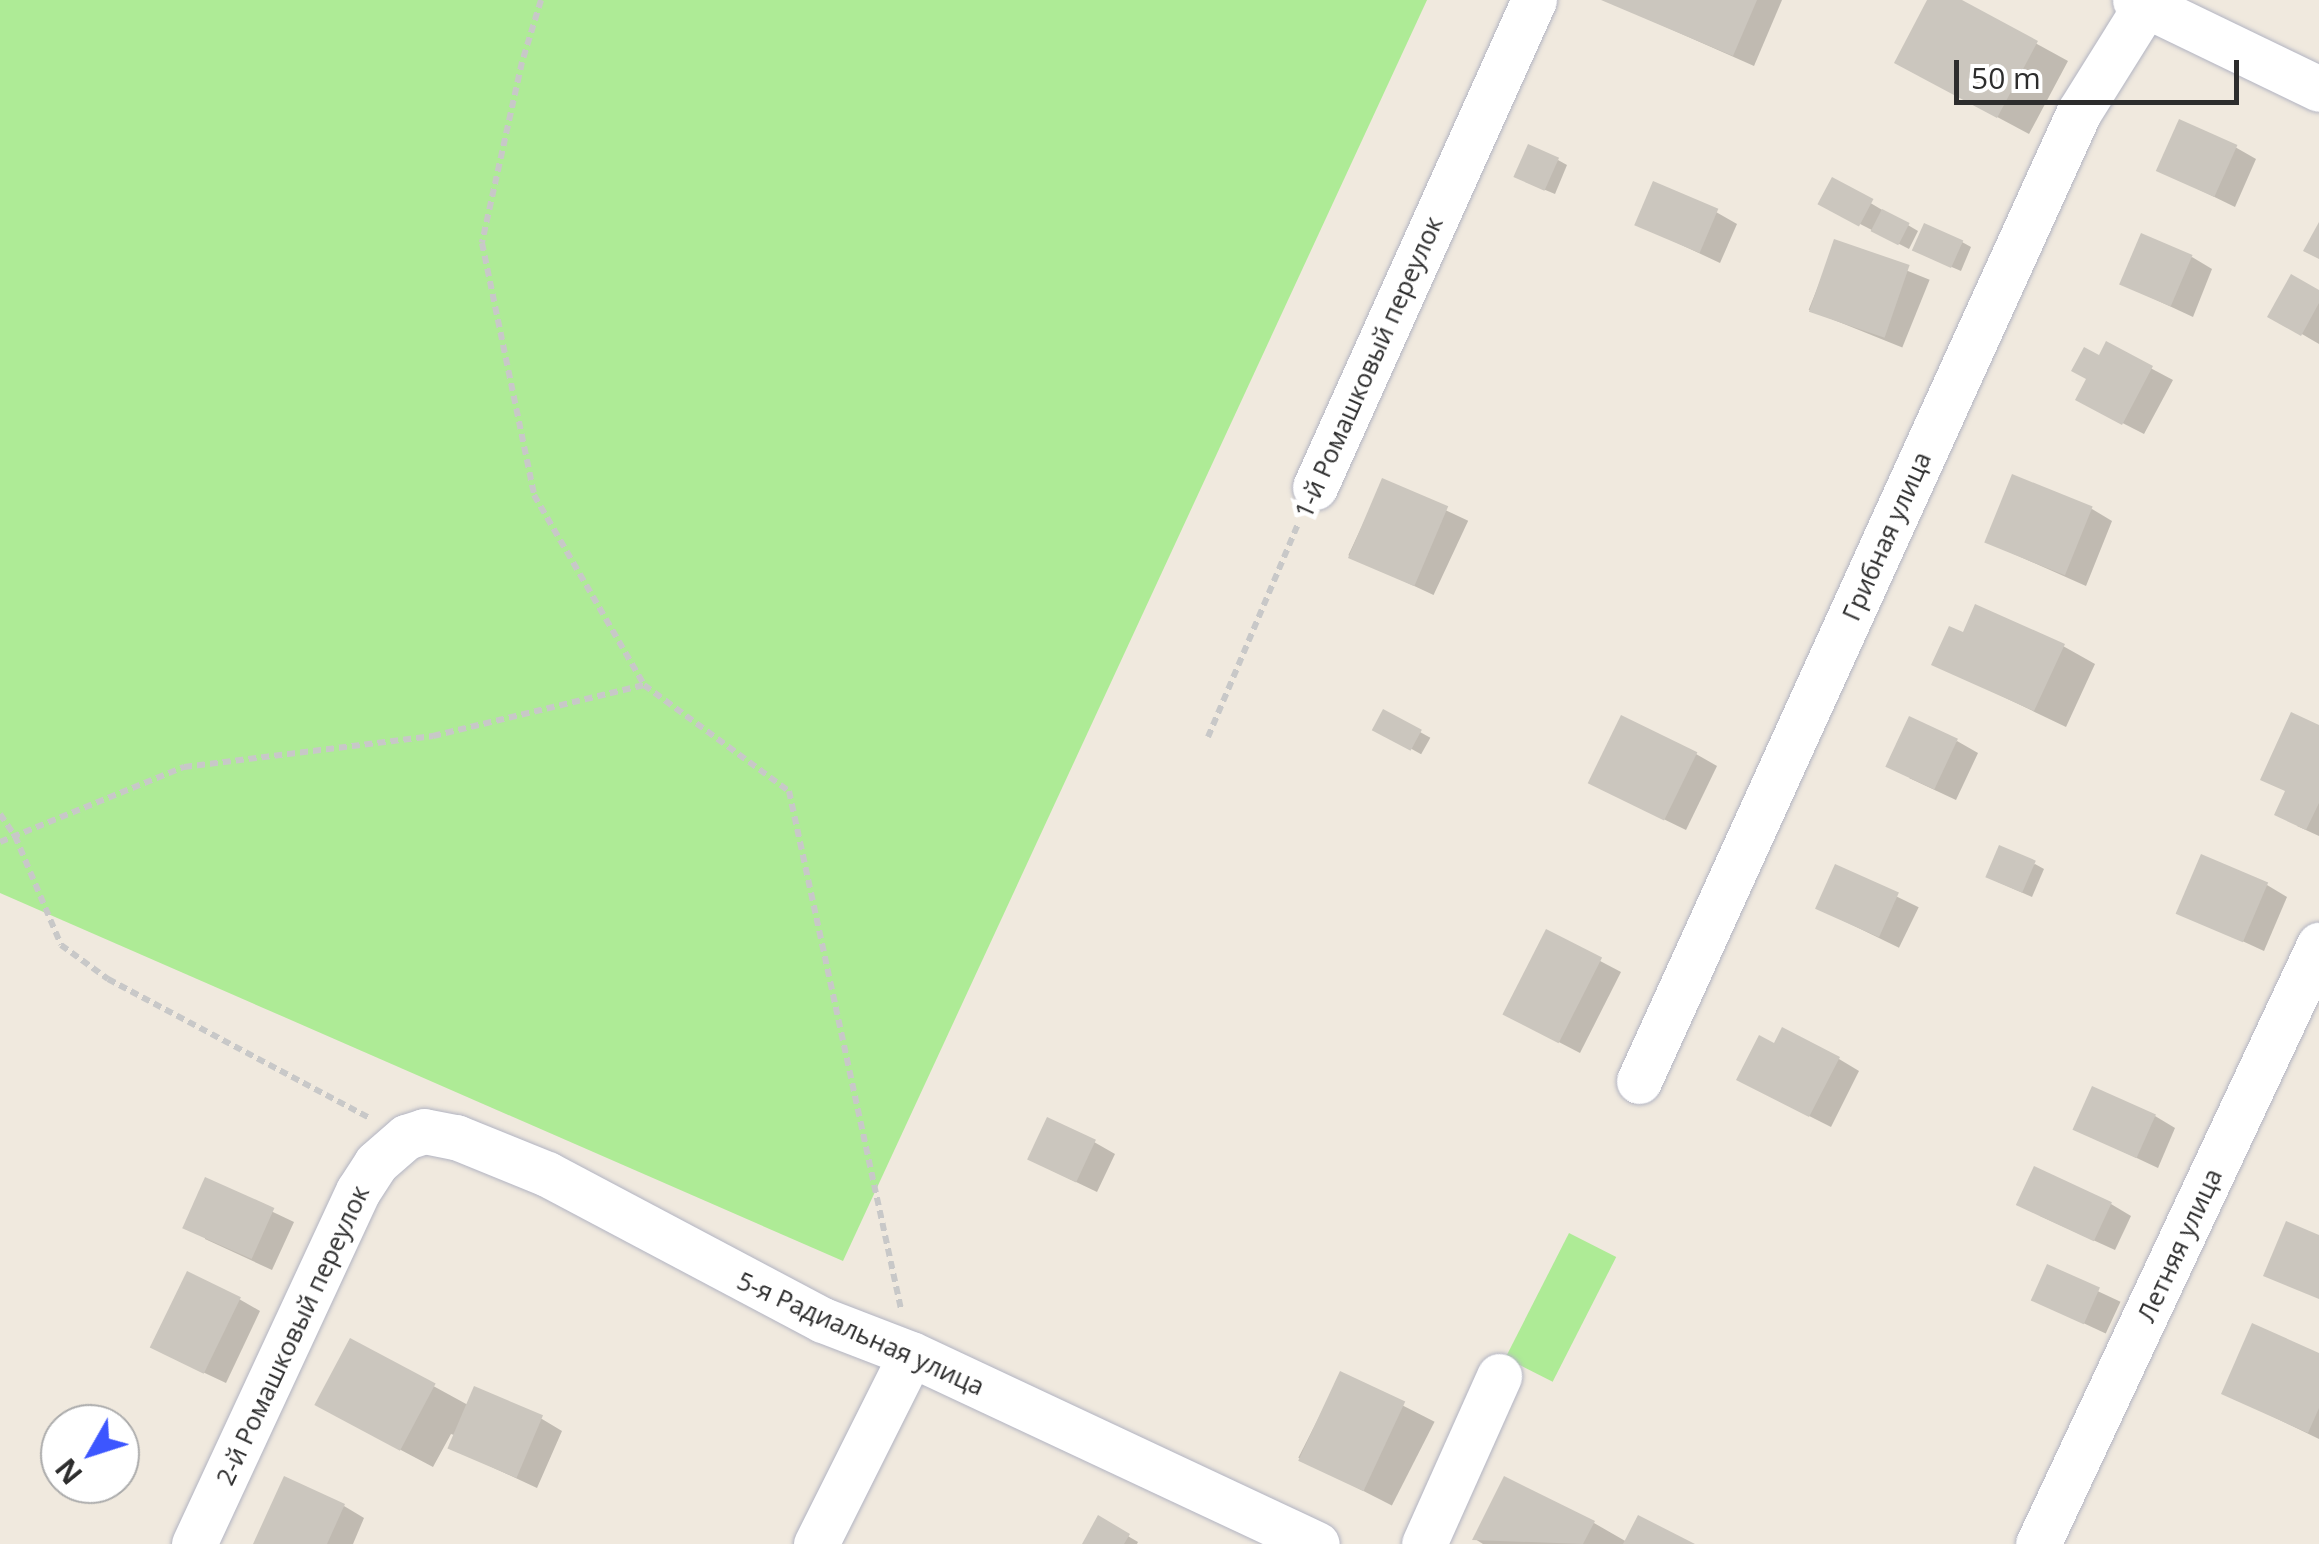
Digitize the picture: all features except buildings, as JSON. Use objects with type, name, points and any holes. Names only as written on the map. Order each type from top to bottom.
[{"type":"street","name":"1-й Ромашковый переулок","points":[[1314,487],[1534,0]]},
{"type":"street","points":[[2144,2],[2319,89]]},
{"type":"street","name":"Грибная улица","points":[[1639,1080],[2079,112],[2144,2]]},
{"type":"street","name":"Летняя улица","points":[[2038,1544],[2319,946]]},
{"type":"street","name":"5-я Радиальная улица","points":[[406,1137],[424,1131],[456,1138],[547,1174],[758,1288],[911,1354],[1317,1544]]},
{"type":"street","name":"2-й Ромашковый переулок","points":[[194,1544],[358,1190],[376,1163],[406,1137]]},
{"type":"street","points":[[816,1544],[911,1354]]},
{"type":"street","points":[[1424,1544],[1499,1376]]},
{"type":"path","points":[[541,0],[522,62],[482,243],[534,495],[644,685],[789,790],[911,1354]]},
{"type":"path","name":"1-й Ромашковый переулок","points":[[1208,737],[1314,487]]},
{"type":"path","points":[[0,842],[184,768],[433,736],[644,685]]},
{"type":"path","points":[[0,814],[14,836],[61,945],[108,978],[406,1137]]},
{"type":"green space","points":[[0,0],[1427,0],[843,1261],[0,893]]},
{"type":"green space","points":[[1569,1233],[1616,1257],[1553,1382],[1505,1358]]}]
